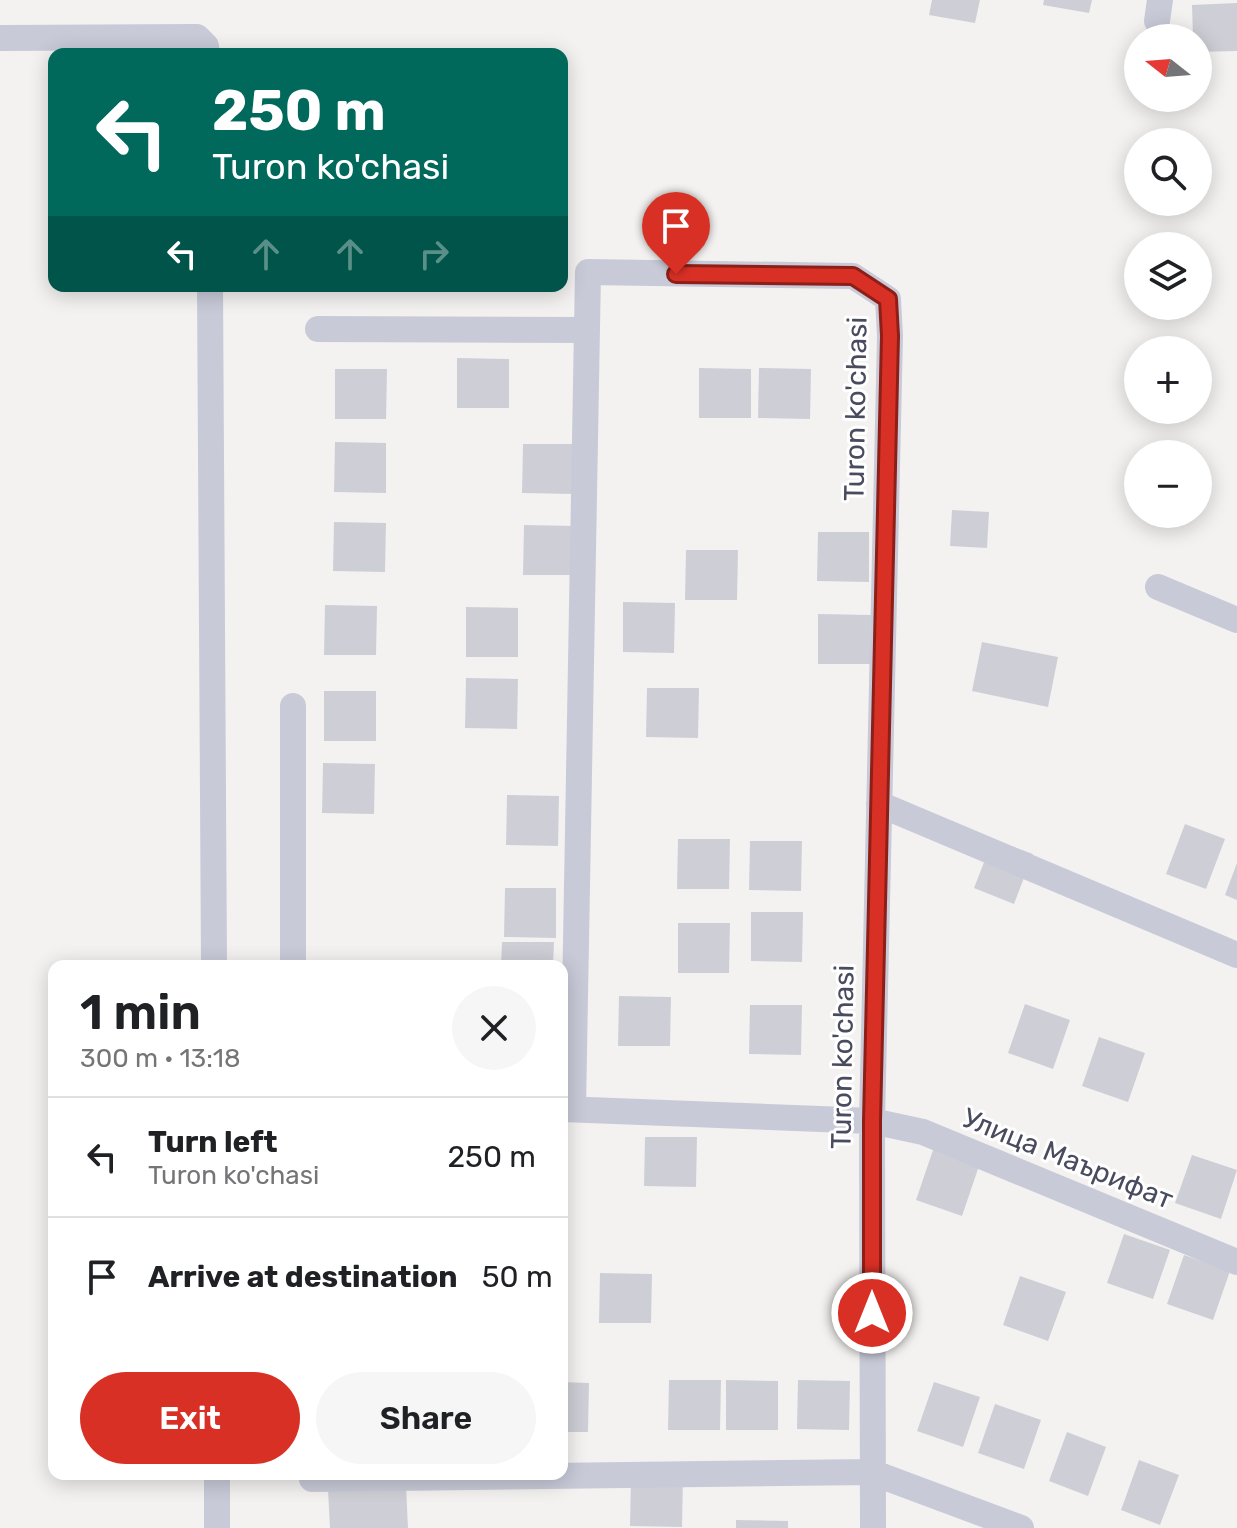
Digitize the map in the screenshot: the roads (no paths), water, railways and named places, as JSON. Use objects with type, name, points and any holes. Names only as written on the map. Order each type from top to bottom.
[{"type":"street","points":[[0,38],[197,37],[206,48]]},
{"type":"street","name":"Turon ko'chasi","points":[[568,1109],[588,272],[853,276],[888,299],[890,336],[872,1121],[873,1528]]},
{"type":"street","points":[[210,292],[214,960]]},
{"type":"street","points":[[318,329],[587,330]]},
{"type":"street","points":[[1158,587],[1237,620]]},
{"type":"street","points":[[293,706],[293,960]]},
{"type":"street","points":[[879,804],[1237,955]]},
{"type":"street","name":"Улица Маърифат","points":[[568,1109],[872,1121],[923,1132],[1237,1262]]},
{"type":"street","points":[[568,1476],[871,1472],[1021,1528]]},
{"type":"street","points":[[217,1480],[217,1528]]}]
